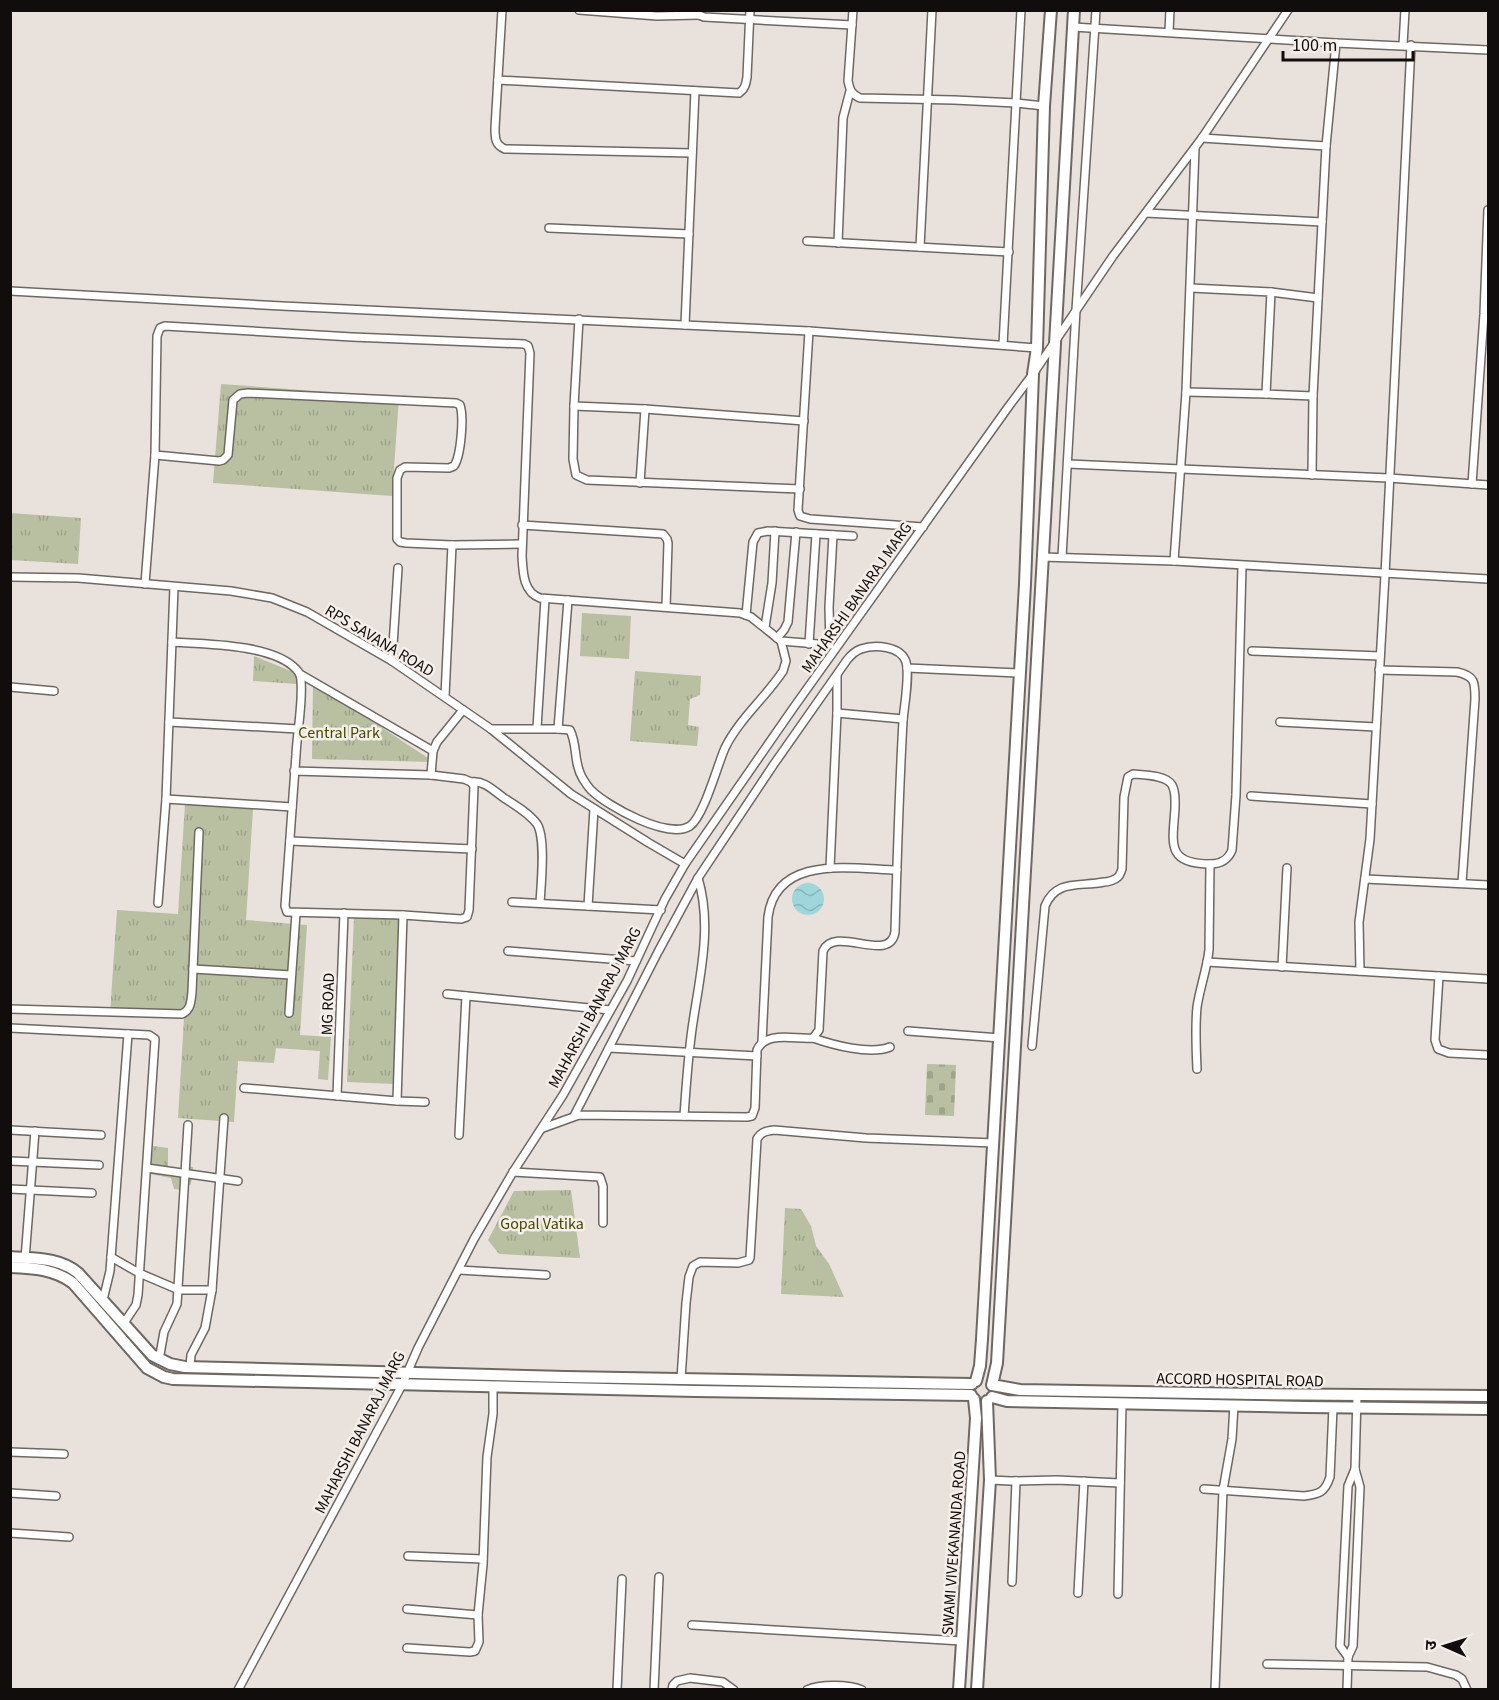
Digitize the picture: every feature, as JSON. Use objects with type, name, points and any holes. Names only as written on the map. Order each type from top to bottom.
[{"type":"street","points":[[502,10],[495,128],[496,144],[499,147],[505,149],[692,153]]},
{"type":"street","points":[[579,10],[657,16],[698,13],[750,14],[852,25]]},
{"type":"street","points":[[838,243],[843,118],[849,91],[853,10]]},
{"type":"street","points":[[920,248],[932,10]]},
{"type":"street","points":[[1003,345],[1021,10]]},
{"type":"street","name":"SWAMI VIVEKANANDA ROAD","points":[[959,1689],[976,1418],[973,1390],[980,1366],[1025,584],[1033,374],[1037,348],[1044,106],[1051,10]]},
{"type":"street","points":[[977,1689],[990,1480],[990,1394],[997,1363],[1074,10]]},
{"type":"street","points":[[1062,557],[1096,10]]},
{"type":"street","points":[[1169,32],[1170,10]]},
{"type":"street","name":"MAHARSHI BANARAJ MARG","points":[[238,1689],[402,1385],[418,1348],[459,1270],[513,1172],[543,1128],[610,1010],[686,864],[794,707],[1033,374],[1113,256],[1195,148],[1288,10]]},
{"type":"street","points":[[1359,971],[1359,922],[1372,804],[1398,329],[1407,45],[1405,10]]},
{"type":"street","points":[[498,80],[738,93],[743,91],[747,77],[750,14]]},
{"type":"street","points":[[1073,27],[1488,50]]},
{"type":"street","points":[[1312,475],[1313,396],[1326,146],[1336,43]]},
{"type":"street","points":[[685,325],[695,91]]},
{"type":"street","points":[[849,91],[860,98],[1016,102],[1044,106]]},
{"type":"street","points":[[1202,138],[1326,146]]},
{"type":"street","points":[[1174,561],[1186,392],[1195,148]]},
{"type":"street","points":[[1472,484],[1485,361],[1488,210]]},
{"type":"street","points":[[1146,213],[1322,222]]},
{"type":"street","points":[[549,228],[689,234]]},
{"type":"street","points":[[807,241],[1009,252]]},
{"type":"street","points":[[1191,288],[1271,292],[1318,298]]},
{"type":"street","points":[[10,291],[809,331],[1037,348]]},
{"type":"street","points":[[1266,394],[1271,292]]},
{"type":"street","points":[[579,319],[574,406],[573,459],[576,475],[587,480],[800,489]]},
{"type":"street","points":[[146,584],[155,455],[157,336],[160,328],[165,326],[524,344],[528,346],[530,353],[522,544],[523,574],[529,591],[545,599],[746,615],[765,627],[779,640],[786,661],[783,671],[726,746],[698,819],[687,828],[676,830],[650,823],[619,809],[591,789],[577,766],[570,730],[491,729]]},
{"type":"street","points":[[809,331],[798,510],[800,516],[923,527]]},
{"type":"street","points":[[1186,392],[1313,396]]},
{"type":"street","points":[[155,455],[219,461],[227,458],[233,400],[240,394],[456,403],[460,405],[462,416],[459,455],[454,466],[449,468],[405,467],[400,470],[397,478],[397,539],[406,543],[452,545],[522,544]]},
{"type":"street","points":[[574,406],[804,421]]},
{"type":"street","points":[[640,483],[645,409]]},
{"type":"street","points":[[1068,464],[1389,478],[1488,485]]},
{"type":"street","points":[[522,525],[663,534],[668,543],[666,607]]},
{"type":"street","points":[[746,615],[753,542],[758,533],[775,531],[853,536]]},
{"type":"street","points":[[765,627],[772,583],[775,531]]},
{"type":"street","points":[[779,640],[788,622],[796,532]]},
{"type":"street","points":[[809,644],[816,534]]},
{"type":"street","points":[[779,640],[830,645],[829,607],[833,535]]},
{"type":"street","points":[[445,696],[452,545]]},
{"type":"street","points":[[1042,557],[1174,561],[1488,579]]},
{"type":"street","points":[[1032,1046],[1045,906],[1049,896],[1055,890],[1104,882],[1118,877],[1122,868],[1124,797],[1128,777],[1133,774],[1144,775],[1169,781],[1173,787],[1176,797],[1173,842],[1175,852],[1180,858],[1210,864],[1224,861],[1230,856],[1236,795],[1242,566]]},
{"type":"street","points":[[392,661],[398,568]]},
{"type":"street","name":"RPS SAVANA ROAD","points":[[10,577],[78,578],[240,592],[272,598],[307,612],[392,661],[445,696],[594,809],[686,864]]},
{"type":"street","points":[[158,903],[166,799],[174,587]]},
{"type":"street","points":[[537,729],[545,599]]},
{"type":"street","points":[[558,729],[568,600]]},
{"type":"street","points":[[172,642],[253,650],[281,659],[294,666],[300,674],[433,751]]},
{"type":"street","points":[[574,1116],[698,878],[774,764],[852,654],[862,648],[889,649],[899,653],[905,660],[907,668],[894,939],[890,944],[882,946],[835,941],[825,946],[820,1024],[817,1035],[813,1038]]},
{"type":"street","points":[[1252,651],[1380,656]]},
{"type":"street","points":[[907,668],[1020,673]]},
{"type":"street","points":[[1380,670],[1457,672],[1472,679],[1475,699],[1462,883]]},
{"type":"street","points":[[294,771],[431,775],[464,778],[471,782],[474,786],[467,917],[461,919],[287,912],[285,906],[300,674]]},
{"type":"street","points":[[830,868],[837,676]]},
{"type":"street","points":[[10,687],[54,691]]},
{"type":"street","points":[[431,775],[433,751],[437,742],[463,710]]},
{"type":"street","points":[[837,713],[903,719]]},
{"type":"street","points":[[169,722],[298,729]]},
{"type":"street","points":[[1280,722],[1376,727]]},
{"type":"street","points":[[471,782],[478,782],[491,788],[528,814],[538,826],[542,844],[540,903]]},
{"type":"street","points":[[1251,796],[1372,804]]},
{"type":"street","points":[[166,799],[292,807]]},
{"type":"street","points":[[588,906],[594,809]]},
{"type":"street","points":[[10,1008],[182,1014],[189,1009],[199,832]]},
{"type":"street","points":[[290,841],[472,849]]},
{"type":"street","points":[[1197,1069],[1197,1005],[1207,962],[1210,864]]},
{"type":"street","points":[[1282,967],[1287,868]]},
{"type":"street","points":[[543,1128],[574,1116],[752,1116],[755,1107],[757,1056],[762,1042],[768,917],[771,900],[778,889],[789,879],[819,869],[897,870]]},
{"type":"street","points":[[684,1116],[689,1053],[705,930],[703,894],[698,878]]},
{"type":"street","points":[[1365,879],[1488,885]]},
{"type":"street","points":[[512,902],[661,910]]},
{"type":"street","points":[[289,1013],[296,913]]},
{"type":"street","name":"MG ROAD","points":[[337,1096],[344,913]]},
{"type":"street","points":[[397,1101],[403,915]]},
{"type":"street","points":[[508,951],[636,961]]},
{"type":"street","points":[[1207,962],[1488,979]]},
{"type":"street","points":[[193,969],[291,975]]},
{"type":"street","points":[[1439,976],[1435,1040],[1438,1049],[1449,1053],[1488,1055]]},
{"type":"street","points":[[447,994],[610,1010]]},
{"type":"street","points":[[459,1135],[466,996]]},
{"type":"street","points":[[10,1028],[149,1035],[155,1039],[136,1305],[124,1323]]},
{"type":"street","points":[[908,1031],[1000,1038]]},
{"type":"street","points":[[103,1300],[110,1271],[128,1034]]},
{"type":"street","points":[[762,1042],[770,1038],[813,1038],[840,1047],[878,1050],[890,1047]]},
{"type":"street","points":[[609,1048],[757,1056]]},
{"type":"street","points":[[244,1088],[425,1102]]},
{"type":"street","points":[[190,1367],[192,1351],[205,1328],[212,1290],[224,1118]]},
{"type":"street","points":[[159,1360],[164,1332],[177,1304],[179,1290],[188,1125]]},
{"type":"street","points":[[10,1130],[101,1135]]},
{"type":"street","points":[[25,1258],[35,1131]]},
{"type":"street","points":[[681,1379],[686,1303],[689,1277],[693,1266],[700,1262],[738,1263],[750,1258],[757,1139],[765,1131],[994,1143]]},
{"type":"street","points":[[10,1161],[99,1165]]},
{"type":"street","points":[[147,1168],[238,1181]]},
{"type":"street","points":[[513,1172],[600,1177],[603,1185],[603,1223]]},
{"type":"street","points":[[10,1189],[92,1193]]},
{"type":"street","points":[[10,1257],[51,1261],[71,1267],[152,1355],[170,1364],[190,1367],[681,1379],[973,1390]]},
{"type":"street","points":[[111,1257],[139,1273],[179,1290],[212,1290]]},
{"type":"street","points":[[10,1267],[43,1269],[64,1276],[73,1283],[147,1368],[164,1377],[185,1380],[493,1387],[973,1390],[984,1380],[990,1394],[1007,1401],[1356,1408],[1488,1408]]},
{"type":"street","points":[[459,1270],[546,1275]]},
{"type":"street","points":[[406,1647],[462,1652],[475,1651],[479,1642],[478,1615],[493,1387]]},
{"type":"street","points":[[973,1390],[980,1402],[990,1394]]},
{"type":"street","name":"ACCORD HOSPITAL ROAD","points":[[990,1394],[1020,1390],[1488,1396]]},
{"type":"street","points":[[1347,1689],[1347,1657],[1353,1646],[1360,1487],[1355,1469],[1357,1395]]},
{"type":"street","points":[[1118,1594],[1122,1403]]},
{"type":"street","points":[[1215,1689],[1223,1490],[1232,1438],[1234,1405]]},
{"type":"street","points":[[1204,1489],[1316,1495],[1327,1486],[1330,1477],[1333,1407]]},
{"type":"street","points":[[10,1452],[64,1454]]},
{"type":"street","points":[[1347,1657],[1340,1646],[1348,1486],[1355,1469]]},
{"type":"street","points":[[990,1480],[1120,1483]]},
{"type":"street","points":[[1012,1581],[1016,1481]]},
{"type":"street","points":[[1078,1593],[1084,1481]]},
{"type":"street","points":[[10,1494],[56,1496]]},
{"type":"street","points":[[10,1533],[69,1537]]},
{"type":"street","points":[[408,1556],[483,1559]]},
{"type":"street","points":[[654,1689],[659,1577]]},
{"type":"street","points":[[617,1689],[622,1579]]},
{"type":"street","points":[[407,1609],[478,1615]]},
{"type":"street","points":[[692,1625],[962,1641]]},
{"type":"street","points":[[1268,1664],[1427,1667],[1462,1679],[1467,1689]]},
{"type":"street","points":[[672,1689],[677,1681],[690,1678],[723,1682],[734,1689]]},
{"type":"street","points":[[807,1689],[852,1686],[862,1689]]},
{"type":"green space","points":[[221,384],[399,397],[392,496],[213,483]]},
{"type":"green space","points":[[10,513],[81,518],[78,564],[11,560]]},
{"type":"green space","points":[[582,613],[631,616],[629,659],[580,656]]},
{"type":"green space","points":[[254,656],[298,674],[297,684],[253,681]]},
{"type":"green space","points":[[635,671],[701,676],[700,695],[690,699],[688,725],[699,727],[697,746],[630,741]]},
{"type":"green space","name":"Central Park","points":[[313,682],[434,762],[312,759]]},
{"type":"green space","points":[[185,804],[253,809],[246,920],[307,925],[300,1035],[331,1037],[328,1080],[318,1079],[320,1051],[276,1048],[274,1063],[238,1061],[234,1122],[178,1118],[184,1019],[110,1014],[117,910],[178,914]]},
{"type":"green space","points":[[354,917],[402,919],[395,1084],[347,1082]]},
{"type":"green space","points":[[927,1064],[956,1065],[954,1116],[925,1115]]},
{"type":"green space","points":[[153,1146],[168,1148],[168,1174],[186,1178],[187,1166],[193,1167],[191,1184],[182,1190],[174,1189],[171,1178],[150,1174]]},
{"type":"green space","name":"Gopal Vatika","points":[[571,1190],[580,1258],[499,1254],[488,1240],[514,1191]]},
{"type":"green space","points":[[785,1208],[801,1209],[811,1226],[816,1246],[829,1264],[844,1297],[781,1294]]},
{"type":"water","points":[[808,883],[819,888],[824,899],[819,910],[808,915],[797,910],[792,899],[797,888]]}]
